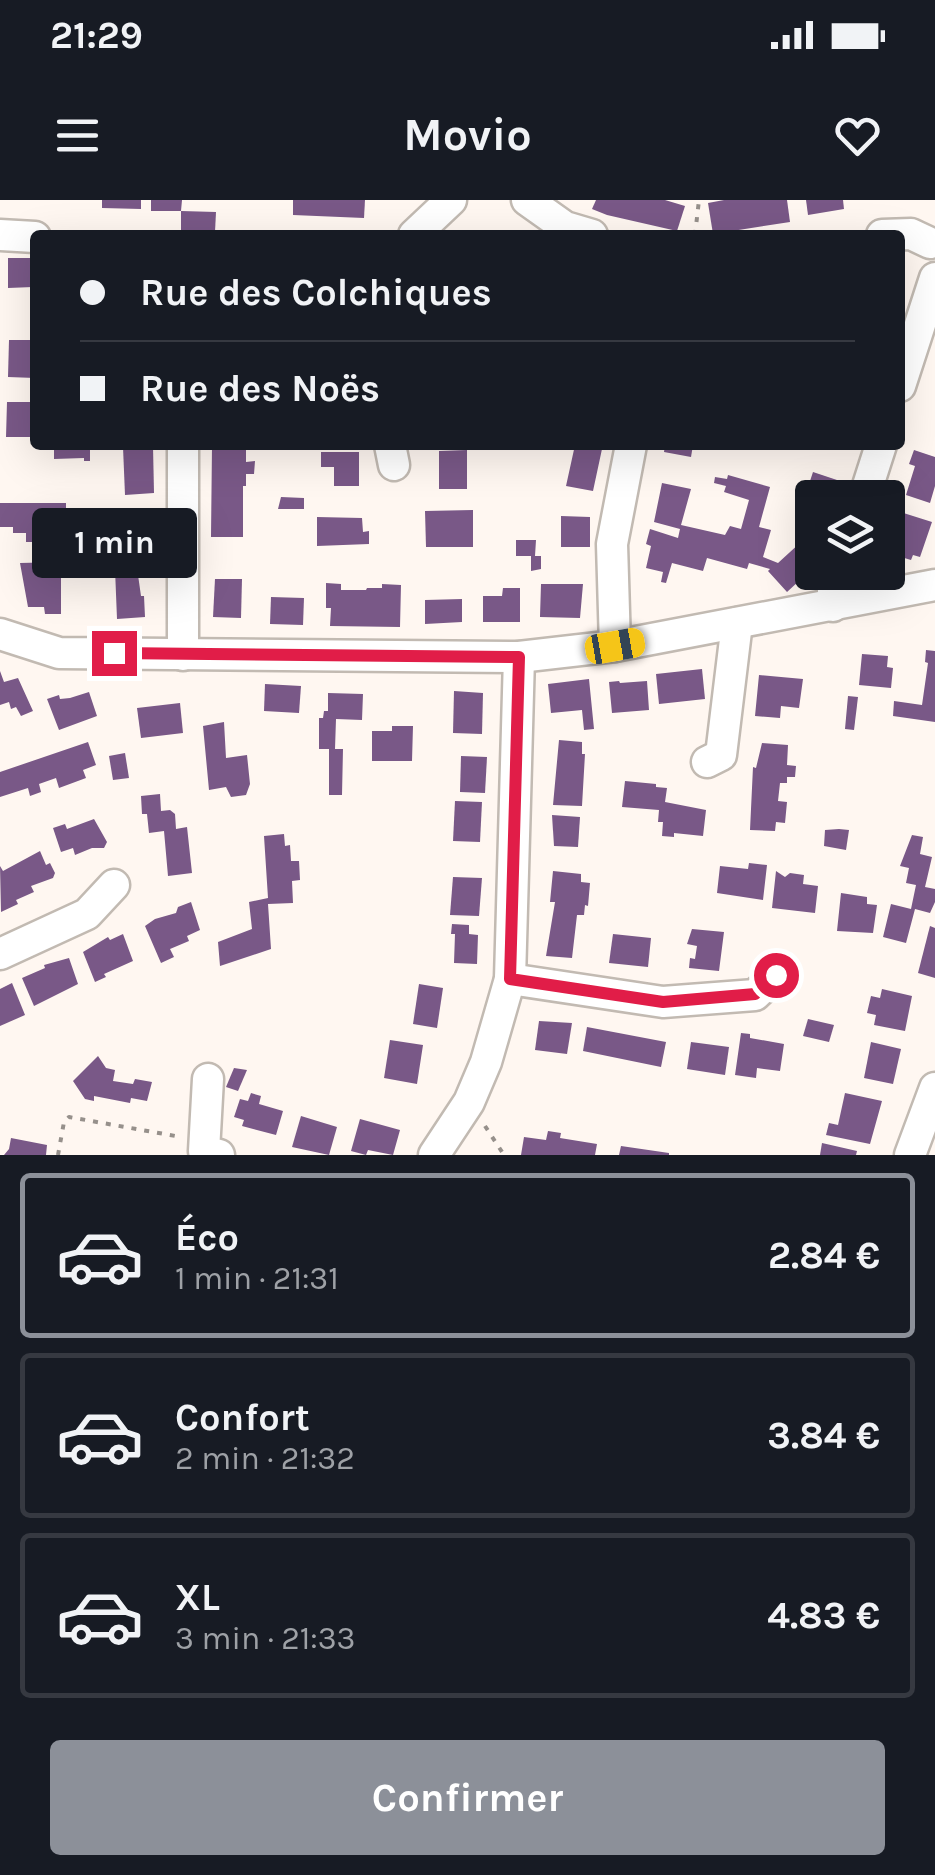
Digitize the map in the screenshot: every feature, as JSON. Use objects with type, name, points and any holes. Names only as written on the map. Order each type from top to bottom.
[{"type":"street","points":[[419,230],[451,200]]},
{"type":"street","points":[[527,200],[575,230]]},
{"type":"street","points":[[905,234],[933,246]]},
{"type":"street","points":[[0,235],[30,237]]},
{"type":"street","points":[[905,371],[935,278]]},
{"type":"street","points":[[183,655],[184,450]]},
{"type":"street","points":[[615,646],[612,544],[630,450]]},
{"type":"street","points":[[870,480],[879,450]]},
{"type":"street","points":[[0,634],[59,653],[519,657],[615,646],[935,585]]},
{"type":"street","points":[[832,590],[833,606]]},
{"type":"street","points":[[706,762],[721,754],[737,624]]},
{"type":"street","points":[[434,1155],[469,1102],[486,1062],[510,979],[519,657]]},
{"type":"street","points":[[0,954],[87,914],[114,885]]},
{"type":"street","points":[[510,979],[663,1002],[755,994],[776,975]]},
{"type":"street","points":[[208,1079],[212,1148]]},
{"type":"street","points":[[910,1155],[935,1088]]},
{"type":"path","points":[[696,230],[699,200]]},
{"type":"path","points":[[469,1102],[504,1155]]},
{"type":"path","points":[[58,1155],[64,1122],[69,1117],[212,1148]]},
{"type":"building","points":[[102,200],[141,200],[141,209],[102,208]]},
{"type":"building","points":[[151,200],[182,200],[181,211],[151,211]]},
{"type":"building","points":[[293,200],[365,200],[364,218],[293,215]]},
{"type":"building","points":[[596,200],[665,200],[685,206],[677,230],[592,209]]},
{"type":"building","points":[[787,200],[790,222],[712,230],[708,203]]},
{"type":"building","points":[[806,200],[843,200],[844,209],[808,215]]},
{"type":"building","points":[[181,211],[216,212],[215,230],[181,230]]},
{"type":"building","points":[[8,258],[30,258],[30,287],[8,288]]},
{"type":"building","points":[[9,340],[30,340],[30,378],[8,377]]},
{"type":"building","points":[[7,402],[30,402],[30,437],[6,437]]},
{"type":"building","points":[[54,450],[90,450],[90,461],[54,459]]},
{"type":"building","points":[[123,450],[153,450],[154,493],[125,495]]},
{"type":"building","points":[[212,450],[246,450],[246,462],[255,461],[254,474],[246,474],[243,486],[243,537],[211,537]]},
{"type":"building","points":[[467,450],[467,489],[439,489],[439,451]]},
{"type":"building","points":[[574,450],[602,450],[593,491],[566,486]]},
{"type":"building","points":[[664,450],[692,450],[691,457]]},
{"type":"building","points":[[914,450],[935,457],[935,486],[930,503],[906,495],[915,466],[909,464]]},
{"type":"building","points":[[321,452],[359,452],[359,486],[334,486],[334,467],[321,467]]},
{"type":"building","points":[[813,472],[837,480],[810,480]]},
{"type":"building","points":[[728,475],[770,487],[759,527],[771,530],[763,557],[778,563],[795,547],[795,585],[787,592],[770,569],[749,563],[747,569],[707,558],[703,571],[672,563],[666,583],[661,582],[663,572],[646,568],[650,529],[678,538],[680,529],[654,522],[662,483],[691,489],[681,525],[725,535],[730,526],[741,529],[749,500],[724,492],[726,486],[714,483],[715,477],[727,479]]},
{"type":"building","points":[[281,497],[304,498],[304,509],[278,509]]},
{"type":"building","points":[[0,503],[66,503],[66,512],[81,516],[80,526],[50,526],[50,542],[26,542],[26,533],[0,527]]},
{"type":"building","points":[[473,510],[473,547],[426,547],[425,511]]},
{"type":"building","points":[[905,513],[932,522],[920,557],[913,555],[911,560],[905,558]]},
{"type":"building","points":[[151,516],[153,567],[137,568],[145,617],[117,619],[115,569],[125,569],[123,517]]},
{"type":"building","points":[[561,516],[590,517],[590,547],[561,547]]},
{"type":"building","points":[[317,517],[362,518],[363,532],[369,531],[369,544],[317,546]]},
{"type":"building","points":[[516,540],[536,540],[535,556],[541,556],[541,569],[531,571],[531,556],[516,556]]},
{"type":"building","points":[[61,562],[61,614],[45,614],[44,607],[28,607],[20,563]]},
{"type":"building","points":[[215,579],[242,579],[241,618],[213,617]]},
{"type":"building","points":[[326,583],[341,584],[341,590],[401,585],[400,627],[330,626]]},
{"type":"building","points":[[541,584],[583,584],[580,618],[540,617]]},
{"type":"building","points":[[503,588],[520,588],[520,622],[483,622],[483,596],[502,596]]},
{"type":"building","points":[[271,597],[304,598],[303,625],[270,624]]},
{"type":"building","points":[[462,599],[462,622],[425,624],[425,600]]},
{"type":"building","points":[[926,650],[935,651],[935,722],[893,716],[894,701],[922,705]]},
{"type":"building","points":[[862,654],[888,656],[887,667],[893,668],[891,688],[859,685]]},
{"type":"building","points":[[702,669],[705,699],[659,704],[656,674]]},
{"type":"building","points":[[0,671],[4,682],[18,678],[33,711],[21,716],[16,707],[11,709],[9,702],[0,705]]},
{"type":"building","points":[[759,675],[803,679],[799,708],[781,706],[780,718],[755,716]]},
{"type":"building","points":[[589,679],[594,729],[584,730],[582,710],[551,713],[548,684]]},
{"type":"building","points":[[647,681],[649,710],[612,713],[609,682]]},
{"type":"building","points":[[265,684],[301,686],[299,713],[264,711]]},
{"type":"building","points":[[454,691],[483,693],[482,734],[453,733]]},
{"type":"building","points":[[89,692],[97,716],[59,730],[47,699]]},
{"type":"building","points":[[328,693],[363,694],[362,720],[336,719],[335,749],[343,749],[342,795],[329,795],[329,749],[319,749],[319,718],[328,711]]},
{"type":"building","points":[[848,696],[858,697],[854,730],[845,729]]},
{"type":"building","points":[[180,703],[183,733],[141,738],[137,708]]},
{"type":"building","points":[[224,722],[226,758],[247,755],[250,784],[246,795],[231,797],[226,787],[209,790],[203,726]]},
{"type":"building","points":[[392,726],[413,726],[412,761],[372,761],[372,731],[392,731]]},
{"type":"building","points":[[559,740],[582,742],[582,806],[553,805]]},
{"type":"building","points":[[88,742],[96,765],[83,770],[86,778],[59,788],[56,778],[39,784],[41,792],[30,796],[28,788],[0,797],[0,772]]},
{"type":"building","points":[[762,743],[788,745],[787,765],[796,766],[795,777],[780,783],[778,801],[787,802],[785,823],[776,822],[775,831],[750,830],[753,767],[756,768]]},
{"type":"building","points":[[125,753],[129,778],[113,780],[109,756]]},
{"type":"building","points":[[461,756],[487,757],[485,793],[460,792]]},
{"type":"building","points":[[625,781],[656,784],[667,788],[665,802],[706,810],[703,836],[662,836],[659,810],[622,807]]},
{"type":"building","points":[[160,794],[161,811],[175,814],[176,829],[187,827],[192,873],[168,876],[164,831],[149,833],[141,796]]},
{"type":"building","points":[[455,801],[482,802],[480,842],[453,841]]},
{"type":"building","points":[[552,815],[580,817],[578,847],[554,846]]},
{"type":"building","points":[[94,819],[107,842],[104,848],[75,855],[73,848],[61,852],[53,828],[65,824],[67,829]]},
{"type":"building","points":[[825,830],[849,830],[846,850],[824,846]]},
{"type":"building","points":[[284,834],[285,846],[290,845],[291,861],[299,861],[300,880],[292,881],[293,903],[268,904],[271,949],[220,966],[218,942],[252,929],[249,902],[268,898],[264,836]]},
{"type":"building","points":[[912,835],[923,837],[920,854],[932,857],[925,887],[935,889],[935,902],[930,913],[915,909],[906,943],[883,937],[891,904],[911,909],[916,885],[906,883],[909,868],[900,866]]},
{"type":"building","points":[[40,851],[55,873],[53,878],[31,886],[34,892],[1,912],[0,866],[3,871]]},
{"type":"building","points":[[749,863],[767,865],[763,900],[717,893],[720,866],[748,869]]},
{"type":"building","points":[[553,871],[581,874],[581,882],[590,883],[588,906],[585,905],[584,915],[577,915],[572,958],[546,956],[555,902],[550,902]]},
{"type":"building","points":[[776,871],[785,877],[790,873],[804,875],[803,884],[818,886],[815,913],[772,908]]},
{"type":"building","points":[[453,877],[482,878],[479,916],[450,915]]},
{"type":"building","points":[[841,893],[867,897],[867,904],[877,905],[873,933],[837,931]]},
{"type":"building","points":[[191,902],[200,930],[187,936],[189,941],[170,949],[174,957],[161,963],[145,926]]},
{"type":"building","points":[[452,924],[469,925],[469,934],[478,935],[477,964],[454,963]]},
{"type":"building","points":[[930,926],[935,928],[935,978],[918,973]]},
{"type":"building","points":[[692,929],[724,932],[719,971],[689,968],[697,946],[687,944]]},
{"type":"building","points":[[123,934],[133,961],[95,982],[83,952],[108,937],[110,940]]},
{"type":"building","points":[[613,934],[651,938],[648,967],[609,963]]},
{"type":"building","points":[[69,958],[78,984],[34,1006],[22,978],[45,968],[44,965]]},
{"type":"building","points":[[12,983],[25,1015],[0,1026],[0,989]]},
{"type":"building","points":[[419,984],[443,988],[437,1028],[413,1024]]},
{"type":"building","points":[[882,989],[912,996],[905,1031],[874,1025],[876,1015],[867,1013],[871,996],[880,998]]},
{"type":"building","points":[[808,1019],[834,1025],[829,1042],[803,1036]]},
{"type":"building","points":[[539,1021],[572,1023],[567,1054],[535,1050]]},
{"type":"building","points":[[587,1027],[666,1042],[661,1067],[583,1051]]},
{"type":"building","points":[[741,1033],[784,1044],[780,1071],[757,1068],[756,1078],[735,1075]]},
{"type":"building","points":[[390,1040],[423,1045],[417,1084],[384,1078]]},
{"type":"building","points":[[691,1042],[729,1047],[725,1075],[687,1069]]},
{"type":"building","points":[[871,1042],[901,1049],[893,1084],[864,1078]]},
{"type":"building","points":[[98,1056],[106,1068],[115,1070],[113,1081],[152,1082],[147,1101],[131,1098],[130,1103],[94,1096],[94,1101],[85,1099],[73,1081]]},
{"type":"building","points":[[234,1068],[247,1070],[238,1091],[226,1087]]},
{"type":"building","points":[[251,1093],[261,1096],[259,1104],[283,1111],[276,1135],[242,1126],[244,1120],[234,1117],[240,1099],[248,1101]]},
{"type":"building","points":[[845,1093],[882,1101],[870,1144],[826,1135],[829,1123],[838,1125]]},
{"type":"building","points":[[301,1116],[337,1127],[329,1155],[292,1147]]},
{"type":"building","points":[[360,1119],[400,1130],[393,1155],[351,1151]]},
{"type":"building","points":[[548,1131],[561,1133],[560,1138],[597,1144],[595,1155],[521,1155],[524,1137],[546,1140]]},
{"type":"building","points":[[11,1138],[47,1145],[46,1155],[4,1155]]},
{"type":"building","points":[[822,1143],[857,1151],[856,1155],[820,1155]]},
{"type":"building","points":[[621,1146],[669,1153],[669,1155],[619,1155]]},
{"type":"route","points":[[114,653],[519,657],[510,979],[663,1002],[755,994],[776,975]]}]
